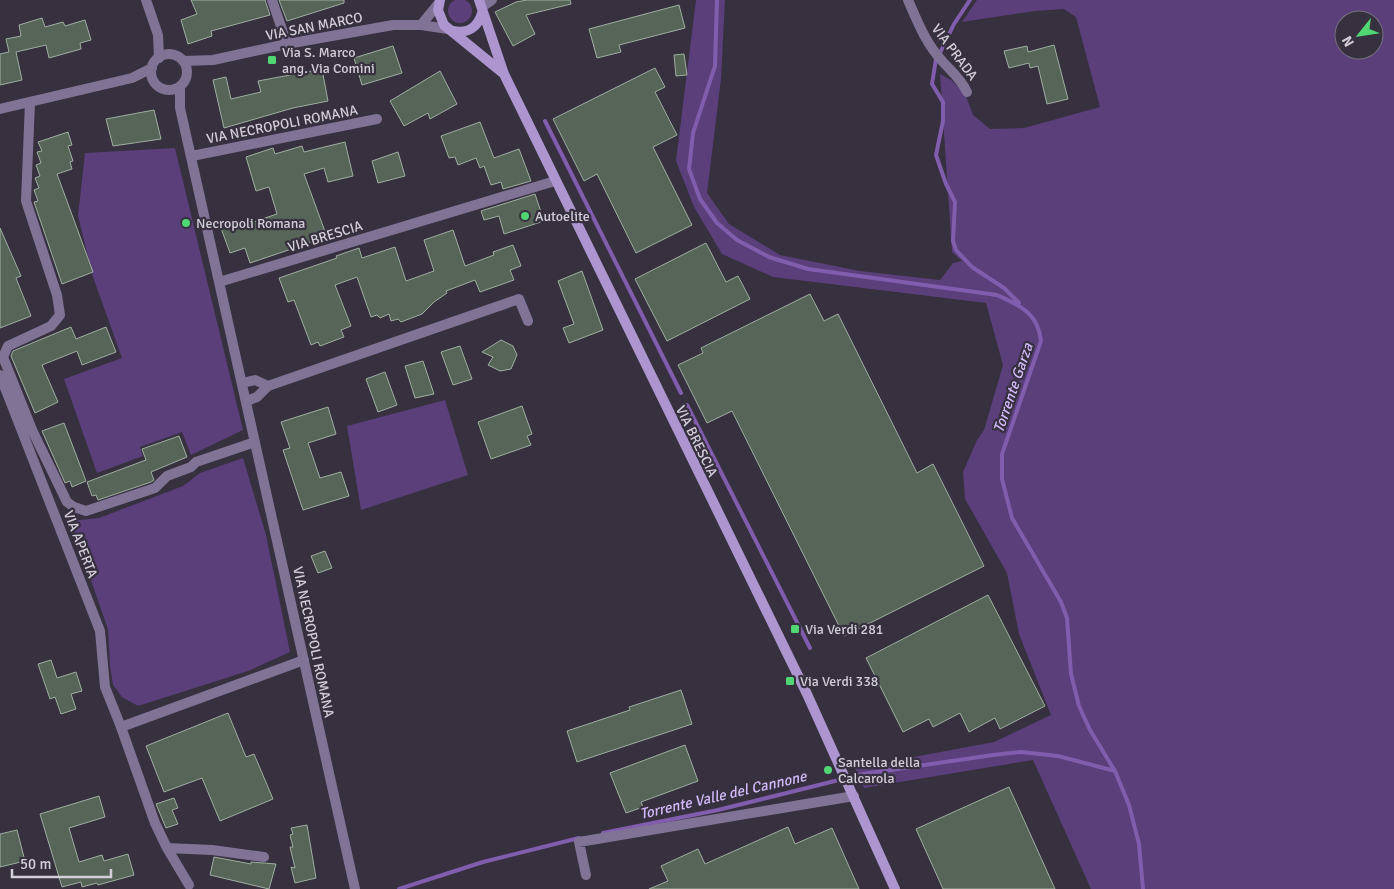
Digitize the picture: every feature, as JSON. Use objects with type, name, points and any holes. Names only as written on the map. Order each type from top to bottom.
[{"type":"main road","name":"VIA BRESCIA","points":[[440,1],[438,16],[451,30],[504,74]]},
{"type":"main road","points":[[451,30],[469,30],[478,23],[481,7]]},
{"type":"main road","name":"VIA BRESCIA","points":[[481,7],[504,74],[554,180],[816,714],[895,889]]},
{"type":"street","points":[[0,108],[132,78],[152,68],[159,58],[158,35],[146,0]]},
{"type":"street","points":[[272,0],[287,44]]},
{"type":"street","points":[[481,7],[492,0]]},
{"type":"street","name":"VIA PRADA","points":[[908,0],[923,35],[942,62],[958,76],[968,92]]},
{"type":"street","points":[[421,25],[440,1]]},
{"type":"street","name":"VIA SAN MARCO","points":[[184,61],[213,60],[287,44],[393,25],[421,25],[451,30]]},
{"type":"street","points":[[132,78],[153,80],[164,89],[170,90],[180,86],[187,73],[184,61],[172,54],[158,35]]},
{"type":"street","points":[[159,58],[172,54]]},
{"type":"street","name":"VIA SAN MARCO","points":[[187,73],[213,60]]},
{"type":"street","points":[[152,68],[153,80]]},
{"type":"street","name":"VIA NECROPOLI ROMANA","points":[[180,86],[180,108],[355,889]]},
{"type":"street","name":"VIA NECROPOLI ROMANA","points":[[164,89],[180,108]]},
{"type":"street","name":"VIA APERTA","points":[[30,102],[26,201],[57,295],[60,315],[51,326],[8,346],[2,357],[60,490],[74,507],[86,511],[155,488],[167,476],[191,467],[196,462],[256,442]]},
{"type":"street","name":"VIA NECROPOLI ROMANA","points":[[192,156],[377,119]]},
{"type":"street","name":"VIA BRESCIA","points":[[219,282],[554,180]]},
{"type":"street","points":[[246,401],[257,397],[268,386],[519,299],[528,321]]},
{"type":"street","name":"VIA APERTA","points":[[0,374],[100,631],[105,687],[166,848],[189,885]]},
{"type":"street","points":[[242,383],[255,380],[268,386]]},
{"type":"street","points":[[121,727],[304,660]]},
{"type":"street","points":[[586,874],[580,842],[854,796]]},
{"type":"street","points":[[166,848],[212,850],[264,857]]},
{"type":"shaded area","points":[[460,-1],[469,2],[472,11],[469,20],[460,23],[451,20],[448,11],[451,2]]},
{"type":"shaded area","points":[[696,0],[725,0],[721,79],[707,193],[729,224],[780,255],[860,271],[940,280],[953,263],[962,261],[952,252],[940,74],[951,80],[965,93],[973,115],[990,129],[1024,128],[1100,107],[1076,17],[1064,9],[1035,11],[962,22],[977,0],[1394,0],[1394,889],[1091,889],[1033,760],[864,788],[855,768],[994,742],[1051,715],[1019,634],[1007,573],[965,499],[963,472],[977,440],[984,430],[1003,365],[986,303],[773,277],[722,254],[694,207],[676,161]]},
{"type":"shaded area","points":[[175,148],[243,430],[191,455],[182,432],[140,447],[143,456],[97,473],[64,379],[122,358],[93,277],[78,216],[85,153]]},
{"type":"shaded area","points":[[445,400],[468,475],[361,510],[347,426]]},
{"type":"shaded area","points":[[243,458],[266,535],[290,652],[248,671],[138,706],[122,697],[113,685],[108,629],[70,521],[99,518],[183,486],[200,473]]},
{"type":"building","points":[[191,0],[265,0],[270,15],[211,31],[212,36],[188,44],[181,20],[197,14]]},
{"type":"building","points":[[279,0],[344,0],[344,3],[287,21]]},
{"type":"building","points":[[527,0],[570,0],[571,4],[526,15],[535,34],[513,46],[495,12],[516,2]]},
{"type":"building","points":[[679,5],[685,28],[619,45],[621,52],[597,58],[589,29]]},
{"type":"building","points":[[42,18],[45,27],[63,22],[65,26],[85,20],[91,40],[80,43],[81,49],[49,58],[46,45],[16,52],[22,80],[0,85],[0,54],[9,52],[6,39],[21,36],[19,25]]},
{"type":"building","points":[[1054,45],[1068,99],[1047,104],[1038,66],[1030,68],[1029,63],[1009,68],[1004,51],[1027,46],[1028,52]]},
{"type":"building","points":[[393,46],[402,73],[362,85],[354,58]]},
{"type":"building","points":[[684,54],[687,75],[676,76],[674,55]]},
{"type":"building","points":[[655,68],[665,87],[655,92],[677,135],[653,147],[692,225],[636,253],[597,174],[584,181],[553,119]]},
{"type":"building","points":[[322,69],[328,101],[293,108],[224,128],[213,80],[226,77],[231,99],[261,92],[258,81]]},
{"type":"building","points":[[440,71],[457,104],[430,119],[428,113],[404,126],[390,101]]},
{"type":"building","points":[[154,110],[161,139],[113,146],[106,119]]},
{"type":"building","points":[[480,122],[494,158],[519,149],[531,181],[503,189],[501,182],[491,185],[484,166],[480,168],[476,158],[458,165],[455,157],[449,158],[441,136]]},
{"type":"building","points":[[68,132],[72,145],[68,146],[73,161],[70,162],[72,169],[57,174],[93,272],[62,284],[34,202],[38,201],[34,190],[39,188],[35,178],[40,176],[36,165],[41,163],[37,152],[42,151],[38,142]]},
{"type":"building","points":[[345,142],[353,176],[328,182],[324,168],[304,174],[327,237],[250,263],[245,248],[230,253],[221,228],[237,223],[238,227],[277,214],[269,187],[256,191],[246,157],[273,148],[275,154],[302,146],[304,152]]},
{"type":"building","points":[[398,152],[405,176],[378,183],[372,161]]},
{"type":"building","points":[[535,194],[544,221],[504,234],[499,216],[484,220],[481,211]]},
{"type":"building","points":[[0,228],[21,276],[16,278],[31,316],[0,328]]},
{"type":"building","points":[[453,230],[465,266],[494,255],[493,252],[513,245],[521,266],[510,270],[514,280],[480,292],[475,280],[446,291],[447,293],[422,314],[401,322],[398,319],[391,321],[389,314],[380,318],[377,315],[371,317],[357,277],[335,285],[351,326],[341,330],[344,337],[320,346],[318,342],[311,345],[294,300],[288,302],[279,278],[337,258],[336,256],[359,248],[362,258],[395,247],[406,281],[434,271],[424,240]]},
{"type":"building","points":[[706,243],[726,282],[738,276],[750,299],[667,341],[635,279]]},
{"type":"building","points":[[582,271],[603,330],[569,343],[563,328],[574,324],[558,281]]},
{"type":"building","points":[[810,294],[824,321],[838,314],[917,473],[933,464],[984,566],[844,636],[732,411],[707,423],[678,365],[703,353],[701,348]]},
{"type":"building","points":[[71,327],[76,339],[106,327],[116,352],[82,365],[77,351],[42,365],[58,402],[35,413],[11,356],[13,351]]},
{"type":"building","points":[[501,340],[513,346],[517,355],[511,369],[500,371],[488,365],[493,357],[482,352]]},
{"type":"building","points":[[460,346],[472,379],[453,385],[441,352]]},
{"type":"building","points":[[423,361],[434,394],[415,398],[405,366]]},
{"type":"building","points":[[385,372],[397,405],[378,412],[366,379]]},
{"type":"building","points":[[522,406],[532,434],[527,436],[531,445],[491,459],[478,422]]},
{"type":"building","points":[[328,407],[336,434],[308,443],[320,478],[341,472],[349,496],[303,510],[283,450],[290,448],[281,422]]},
{"type":"building","points":[[64,423],[86,481],[72,487],[70,481],[65,483],[42,431]]},
{"type":"building","points":[[179,436],[187,457],[151,472],[154,480],[98,500],[96,495],[92,496],[87,482],[146,460],[142,449]]},
{"type":"building","points":[[325,551],[332,568],[318,573],[311,556]]},
{"type":"building","points":[[988,595],[1045,706],[1000,729],[995,718],[969,732],[960,713],[933,727],[929,719],[903,732],[866,658]]},
{"type":"building","points":[[51,660],[57,678],[76,672],[82,691],[71,694],[76,709],[61,714],[55,697],[50,699],[38,664]]},
{"type":"building","points":[[681,690],[692,724],[577,762],[567,731],[630,710],[629,707]]},
{"type":"building","points":[[228,713],[246,757],[254,754],[273,799],[220,821],[202,778],[164,792],[146,746]]},
{"type":"building","points":[[685,745],[698,781],[641,802],[643,807],[626,813],[610,773]]},
{"type":"building","points":[[1009,787],[1055,889],[943,889],[916,829]]},
{"type":"building","points":[[99,796],[105,817],[69,828],[79,862],[102,855],[104,861],[128,854],[134,875],[98,885],[97,883],[82,887],[81,882],[62,887],[40,814]]},
{"type":"building","points":[[174,798],[178,808],[172,810],[178,824],[166,828],[156,804]]},
{"type":"building","points":[[307,825],[316,878],[295,883],[291,867],[295,868],[290,847],[293,847],[290,835],[293,834],[291,828]]},
{"type":"building","points":[[788,827],[795,844],[832,828],[859,889],[649,889],[668,881],[661,866],[698,849],[705,864]]},
{"type":"building","points":[[17,830],[25,861],[0,867],[0,834]]},
{"type":"building","points":[[214,857],[251,864],[251,862],[276,864],[269,889],[210,875]]},
{"type":"waterway","name":"Torrente Garza","points":[[717,0],[715,66],[693,133],[689,169],[700,199],[717,223],[737,240],[769,257],[808,269],[997,295],[1021,307],[1032,317],[1036,324],[1041,341],[1002,454],[1002,479],[1012,518],[1061,602],[1067,618],[1071,674],[1079,706],[1090,730],[1115,771],[1129,805],[1139,844],[1143,889]]},
{"type":"waterway","points":[[940,53],[954,24],[970,0]]},
{"type":"waterway","points":[[936,59],[932,84],[943,102],[943,121],[936,155],[946,184],[955,202],[953,241],[956,250],[972,267],[1004,288],[1019,303]]},
{"type":"waterway","points":[[545,121],[681,393]]},
{"type":"waterway","points":[[687,405],[810,648]]},
{"type":"waterway","name":"Torrente Valle del Cannone","points":[[603,833],[718,810],[863,774],[993,755],[1021,752],[1058,756],[1115,771]]},
{"type":"waterway","name":"Torrente Valle del Cannone","points":[[399,889],[483,862],[579,838]]},
{"type":"place","name":"Via S. Marco ang. Via Comini","points":[[272,60]]},
{"type":"place","name":"Autoelite","points":[[525,216]]},
{"type":"place","name":"Necropoli Romana","points":[[186,223]]},
{"type":"place","name":"Via Verdi 281","points":[[795,629]]},
{"type":"place","name":"Via Verdi 338","points":[[790,681]]},
{"type":"place","name":"Santella della Calcarola","points":[[828,770]]}]
